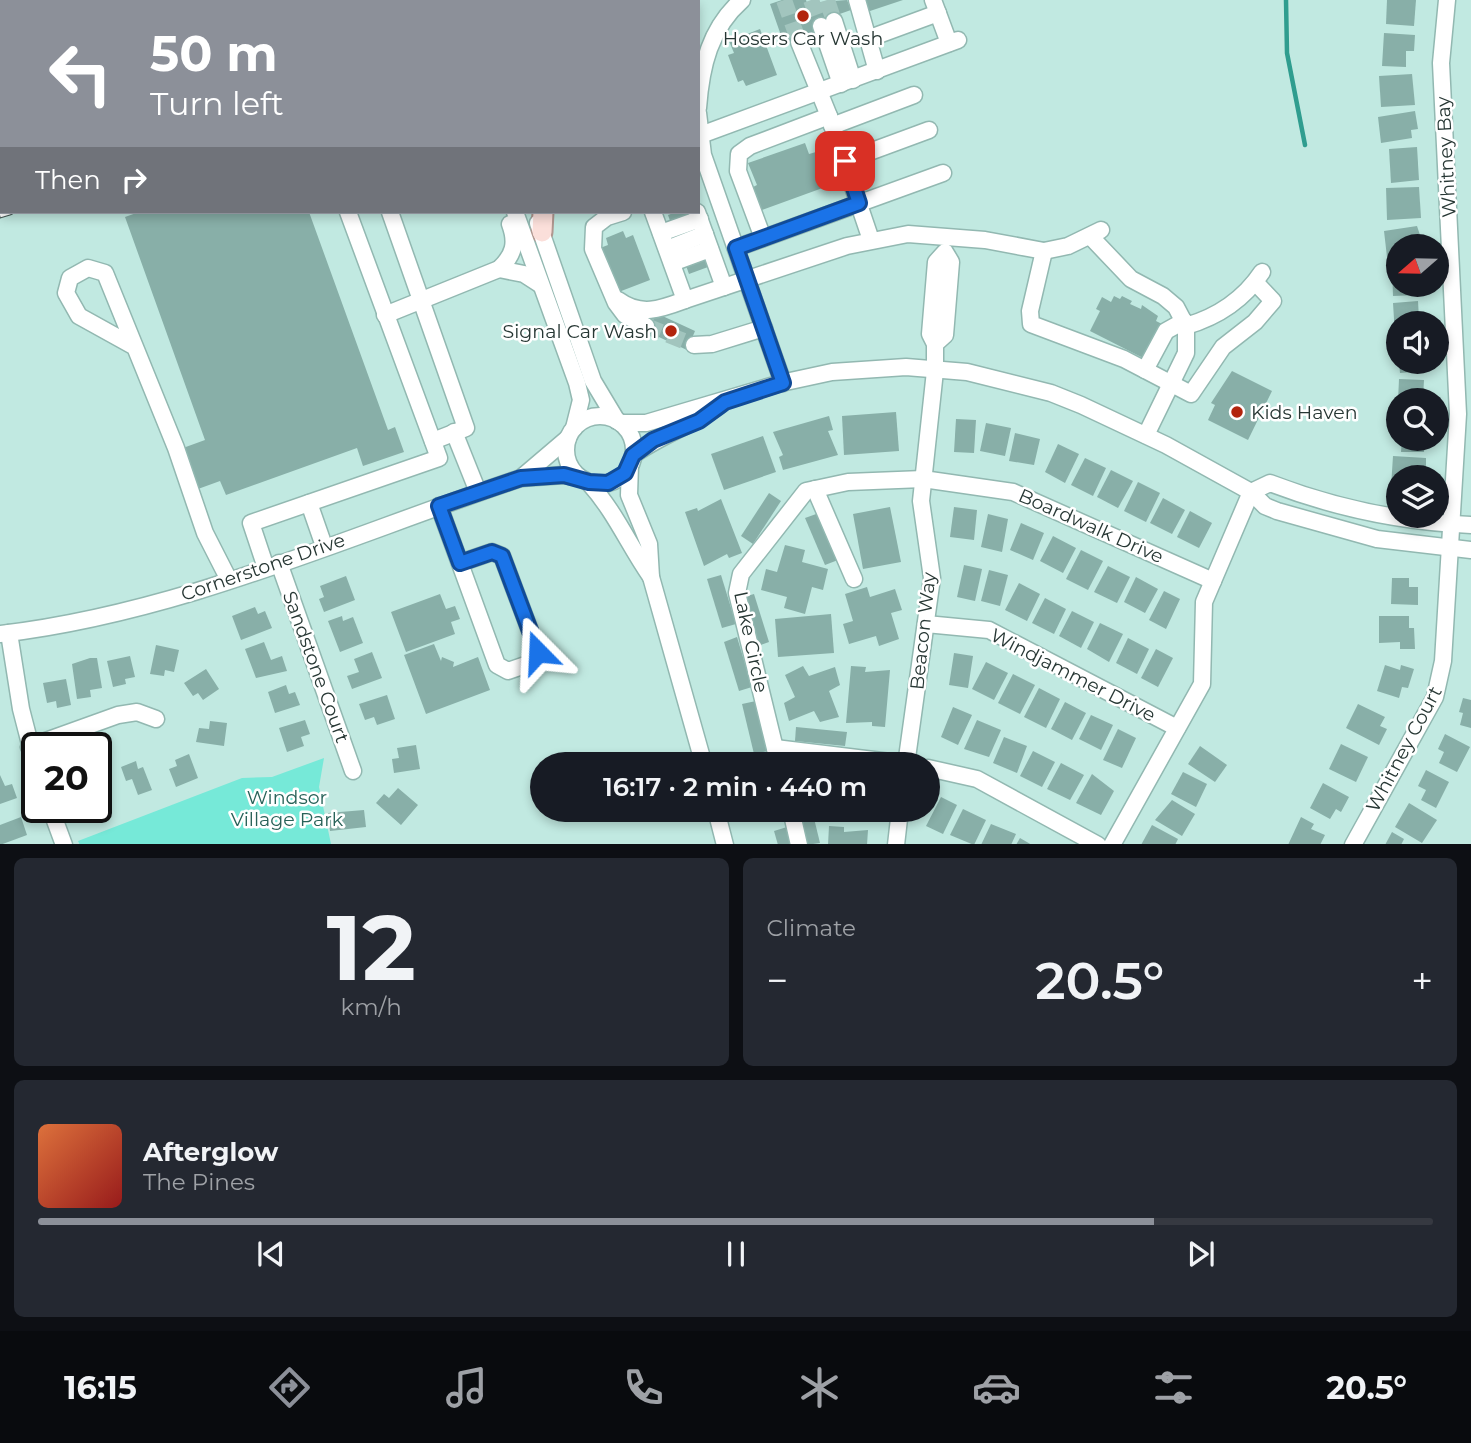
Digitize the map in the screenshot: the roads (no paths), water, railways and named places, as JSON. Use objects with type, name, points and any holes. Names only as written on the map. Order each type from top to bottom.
[{"type":"main road","points":[[542,232],[543,214]]},
{"type":"street","points":[[700,89],[704,42],[743,0]]},
{"type":"street","points":[[857,0],[870,38],[877,71]]},
{"type":"street","name":"Whitney Bay","points":[[1447,0],[1441,63],[1458,373],[1450,524]]},
{"type":"street","points":[[700,136],[953,41],[935,7],[870,38]]},
{"type":"street","points":[[827,23],[847,82]]},
{"type":"street","points":[[799,42],[845,161],[871,240]]},
{"type":"street","points":[[763,238],[738,171],[739,154],[750,146],[914,95]]},
{"type":"street","points":[[845,161],[929,130]]},
{"type":"street","points":[[700,144],[705,186],[736,248],[783,383]]},
{"type":"street","points":[[736,248],[943,173]]},
{"type":"street","points":[[324,547],[309,503],[439,458],[349,214]]},
{"type":"street","points":[[391,214],[466,428],[433,441]]},
{"type":"street","points":[[385,315],[499,269],[508,260],[515,243],[507,214]]},
{"type":"street","points":[[515,214],[581,400],[571,433],[567,460],[618,519],[632,550],[650,576]]},
{"type":"street","points":[[535,214],[593,381],[633,443],[629,495],[649,544],[650,576],[700,752]]},
{"type":"street","points":[[617,214],[607,217],[594,227],[593,249],[625,315],[646,326]]},
{"type":"street","points":[[654,214],[685,300]]},
{"type":"street","points":[[667,248],[703,228]]},
{"type":"street","points":[[667,248],[703,228]]},
{"type":"street","points":[[703,228],[724,287]]},
{"type":"street","points":[[614,296],[628,307],[642,311],[685,300],[871,240],[908,234],[947,235],[1044,251],[1096,233],[1115,265],[1131,279],[1163,296],[1176,307],[1185,324],[1186,353],[1146,435]]},
{"type":"street","name":"Beacon Way","points":[[910,752],[932,578],[921,501],[935,371],[935,344],[945,335],[951,262],[945,252],[947,235]]},
{"type":"street","points":[[1044,251],[1030,311],[1031,324],[1124,359],[1145,370],[1191,394],[1223,347],[1255,322],[1273,302],[1258,277],[1227,307],[1166,331],[1145,370]]},
{"type":"street","points":[[135,347],[79,316],[66,293],[70,278],[88,268],[105,273],[176,447],[205,533],[229,580]]},
{"type":"street","points":[[499,269],[524,274],[541,285]]},
{"type":"street","points":[[694,345],[712,344],[765,328]]},
{"type":"street","points":[[571,433],[589,418],[608,417],[619,422],[646,423],[783,383],[857,369],[906,367],[998,378],[1051,393],[1146,435],[1251,492],[1265,506],[1326,527],[1377,539],[1471,550]]},
{"type":"street","points":[[584,480],[608,483],[625,473],[632,460],[663,435],[699,421],[725,402]]},
{"type":"street","points":[[454,432],[478,492]]},
{"type":"street","name":"Cornerstone Drive","points":[[521,478],[571,433]]},
{"type":"street","name":"Cornerstone Drive","points":[[5,633],[136,607],[229,580],[521,478],[564,475],[584,480]]},
{"type":"street","points":[[854,579],[815,489],[848,482],[923,479]]},
{"type":"street","name":"Boardwalk Drive","points":[[923,479],[1013,492],[1213,581]]},
{"type":"street","points":[[1113,844],[1202,684],[1204,602],[1251,492],[1270,483],[1324,502],[1368,512],[1471,525]]},
{"type":"street","name":"Lake Circle","points":[[776,752],[737,593],[741,574],[806,491],[815,489]]},
{"type":"street","name":"Sandstone Court","points":[[309,503],[251,523],[273,565],[353,771]]},
{"type":"street","points":[[439,506],[460,563],[498,665],[508,671],[534,662],[538,652],[502,556],[492,552],[460,563]]},
{"type":"street","name":"Whitney Court","points":[[1354,844],[1435,697],[1443,661],[1450,524]]},
{"type":"street","name":"Windjammer Drive","points":[[926,624],[989,630],[1177,728]]},
{"type":"street","points":[[5,633],[26,732]]},
{"type":"street","points":[[71,732],[118,715],[137,712],[156,719]]},
{"type":"street","points":[[775,748],[808,752]]},
{"type":"street","points":[[940,771],[977,779],[1096,844]]},
{"type":"street","points":[[719,822],[725,844]]},
{"type":"street","points":[[794,822],[799,844]]},
{"type":"street","points":[[896,844],[899,822]]},
{"type":"street","points":[[56,823],[64,844]]},
{"type":"waterway","points":[[1286,0],[1287,53],[1305,145]]},
{"type":"tunnel","points":[[784,0],[799,42]]},
{"type":"tunnel","points":[[811,0],[821,26]]},
{"type":"tunnel","points":[[827,0],[834,21]]},
{"type":"tunnel","points":[[646,326],[694,345]]},
{"type":"place","name":"Hosers Car Wash","points":[[803,16]]},
{"type":"place","name":"Signal Car Wash","points":[[671,331]]},
{"type":"place","name":"Kids Haven","points":[[1237,412]]},
{"type":"park label","name":"Windsor Village Park","points":[[287,808]]}]
